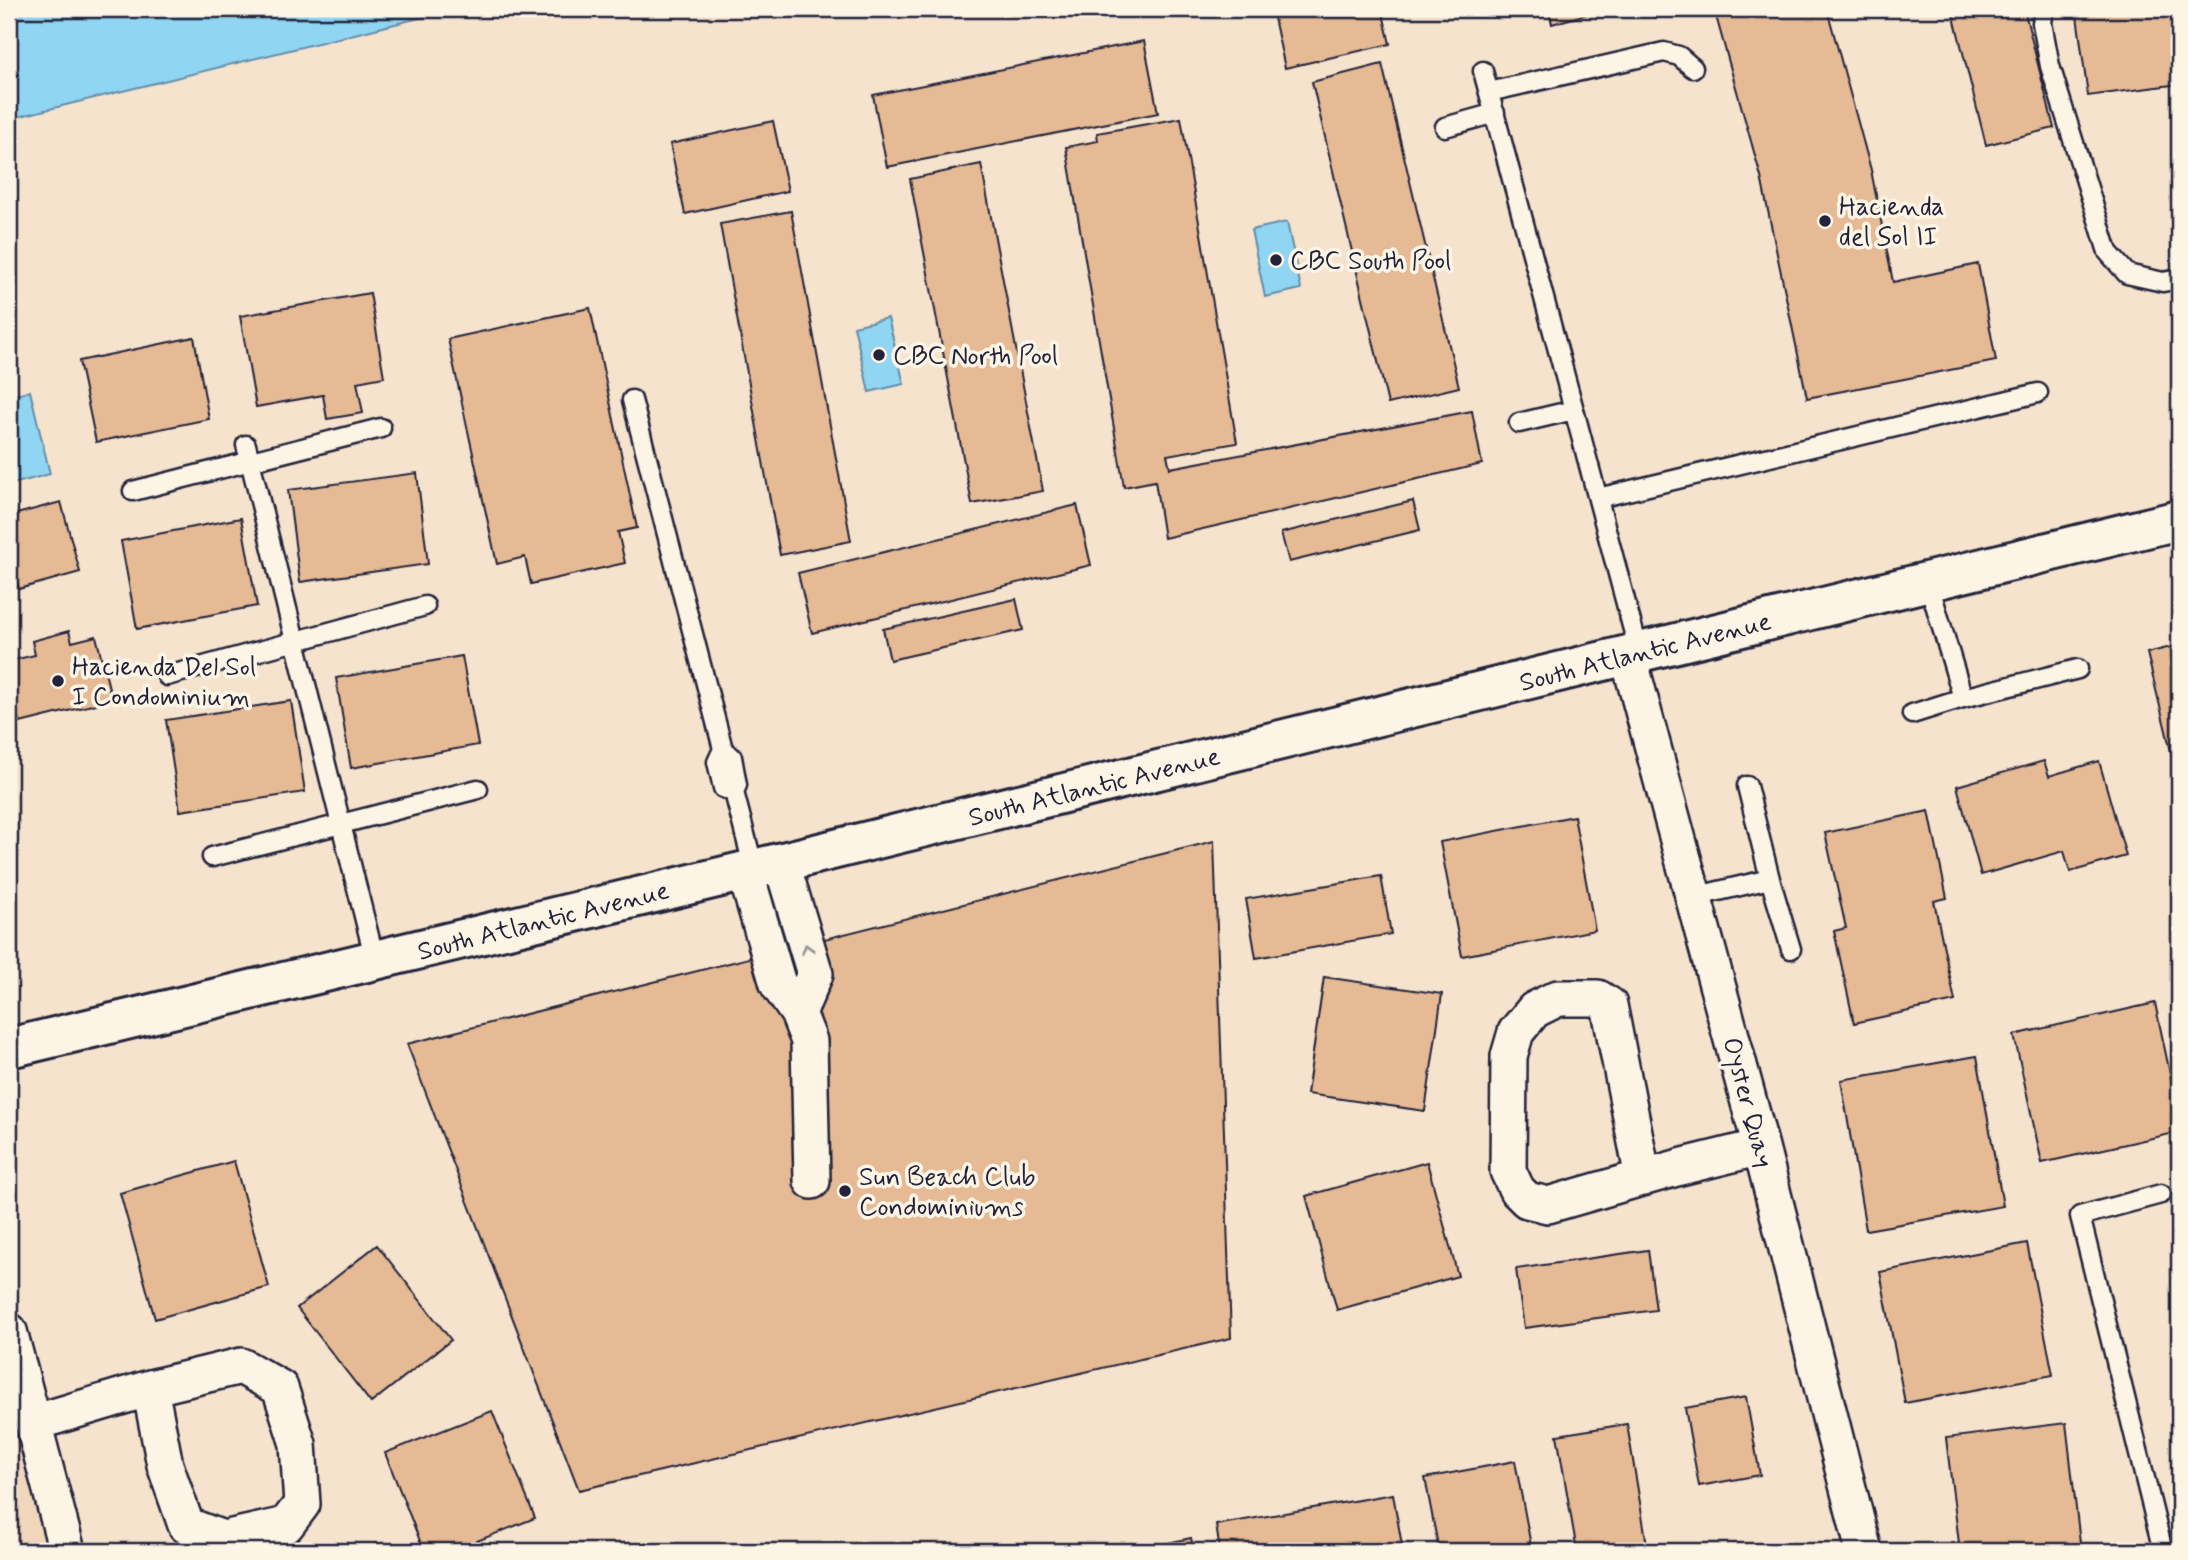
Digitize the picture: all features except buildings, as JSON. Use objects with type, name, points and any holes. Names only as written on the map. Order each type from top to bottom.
[{"type":"street","name":"South Atlantic Avenue","points":[[9,1048],[2179,520]]},
{"type":"street","name":"Oyster Quay","points":[[1634,653],[1693,897],[1761,1147],[1864,1551]]},
{"type":"street","points":[[760,867],[778,984],[798,1013],[808,1041],[813,1181]]},
{"type":"street","points":[[1643,1178],[1609,1005],[1598,998],[1558,998],[1534,1010],[1516,1032],[1508,1056],[1508,1171],[1517,1190],[1527,1200],[1548,1205],[1761,1147]]},
{"type":"street","points":[[9,1331],[27,1438],[67,1551]]},
{"type":"street","points":[[27,1438],[150,1388],[241,1366],[280,1388],[298,1444],[302,1504],[286,1525],[223,1539],[186,1525],[165,1465],[150,1388]]},
{"type":"lane","points":[[2044,9],[2042,23],[2050,66],[2108,252],[2127,274],[2164,282],[2179,279]]},
{"type":"lane","points":[[1489,92],[1664,52],[1679,57],[1693,68]]},
{"type":"lane","points":[[1483,71],[1598,498],[1634,653]]},
{"type":"lane","points":[[1446,127],[1495,113]]},
{"type":"lane","points":[[1598,498],[2038,393]]},
{"type":"lane","points":[[632,400],[723,749],[717,762],[723,788],[734,792],[760,867]]},
{"type":"lane","points":[[1519,423],[1574,410]]},
{"type":"lane","points":[[134,491],[248,453],[381,428]]},
{"type":"lane","points":[[248,453],[375,960]]},
{"type":"lane","points":[[1928,581],[1963,698]]},
{"type":"lane","points":[[167,676],[425,606]]},
{"type":"lane","points":[[1913,714],[2078,668]]},
{"type":"lane","points":[[1746,786],[1791,949]]},
{"type":"lane","points":[[212,857],[478,789]]},
{"type":"lane","points":[[1693,897],[1770,879]]},
{"type":"lane","points":[[2161,1194],[2080,1216],[2162,1551]]},
{"type":"shaded area","points":[[9,1331],[67,1551],[9,1551]]},
{"type":"water","points":[[9,9],[456,9],[9,119]]},
{"type":"water","name":"CBC South Pool","points":[[1287,222],[1301,289],[1265,297],[1251,230]]},
{"type":"water","name":"CBC North Pool","points":[[888,318],[904,384],[869,392],[854,326]]},
{"type":"water","points":[[30,391],[50,474],[9,485],[9,397]]},
{"type":"place","name":"Hacienda del Sol II","points":[[1825,221]]},
{"type":"place","name":"CBC South Pool","points":[[1276,260]]},
{"type":"place","name":"CBC North Pool","points":[[879,355]]},
{"type":"place","name":"Hacienda Del Sol I Condominium","points":[[58,681]]},
{"type":"place","name":"Sun Beach Club Condominiums","points":[[845,1191]]}]
